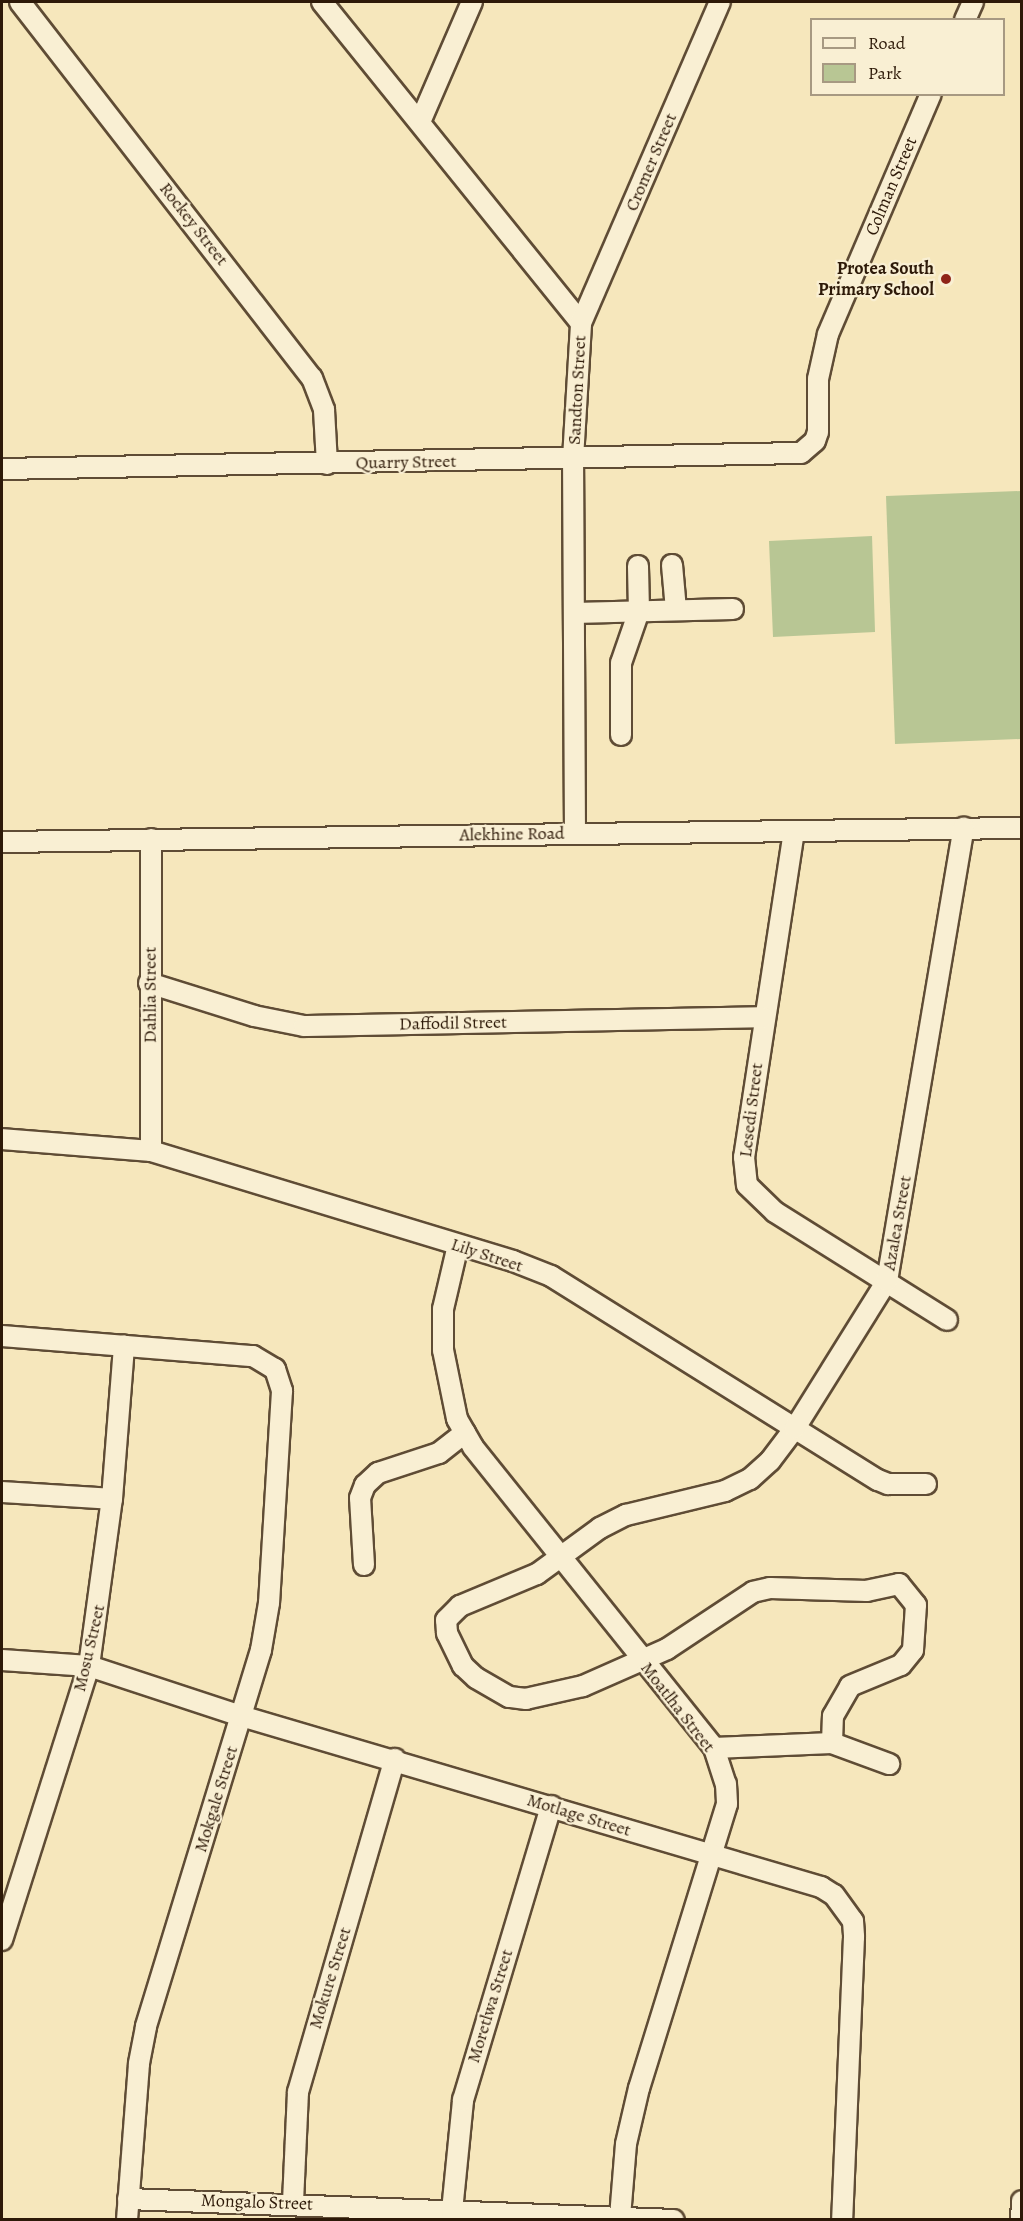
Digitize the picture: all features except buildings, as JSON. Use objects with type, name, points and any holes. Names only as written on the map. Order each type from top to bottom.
[{"type":"street","name":"Rockey Street","points":[[20,2],[312,378],[324,410],[327,464]]},
{"type":"street","name":"Sandton Street","points":[[322,2],[581,322],[573,459],[575,834]]},
{"type":"street","points":[[420,122],[472,2]]},
{"type":"street","name":"Cromer Street","points":[[581,322],[720,2]]},
{"type":"street","points":[[966,18],[973,2]]},
{"type":"street","name":"Colman Street","points":[[808,448],[818,432],[818,379],[828,334],[930,96]]},
{"type":"street","name":"Quarry Street","points":[[2,469],[789,455],[808,448]]},
{"type":"street","points":[[621,735],[621,663],[639,611],[638,566]]},
{"type":"street","points":[[672,566],[676,610]]},
{"type":"street","points":[[574,613],[733,609]]},
{"type":"street","name":"Azalea Street","points":[[641,1660],[583,1686],[526,1699],[509,1697],[476,1678],[464,1666],[447,1633],[446,1620],[452,1612],[522,1583],[600,1528],[626,1515],[726,1491],[750,1479],[770,1461],[795,1428],[887,1281],[964,828]]},
{"type":"street","name":"Alekhine Road","points":[[2,842],[1022,828]]},
{"type":"street","name":"Lesedi Street","points":[[794,831],[763,1017],[744,1158],[747,1185],[775,1212],[947,1320]]},
{"type":"street","name":"Dahlia Street","points":[[151,1151],[149,983],[152,839]]},
{"type":"street","name":"Daffodil Street","points":[[149,983],[254,1016],[304,1026],[763,1017]]},
{"type":"street","name":"Lily Street","points":[[2,1139],[151,1151],[458,1245],[551,1276],[878,1480],[888,1484],[926,1484]]},
{"type":"street","name":"Moatlha Street","points":[[458,1245],[443,1309],[444,1350],[448,1388],[465,1433],[641,1660],[714,1748],[726,1784],[727,1804],[639,2088],[626,2144],[620,2217]]},
{"type":"street","points":[[2,1336],[124,1345]]},
{"type":"street","name":"Mokgale Street","points":[[124,1345],[254,1356],[269,1363],[278,1376],[282,1399],[269,1604],[261,1650],[146,2027],[128,2199],[128,2220]]},
{"type":"street","name":"Mosu Street","points":[[2,1940],[89,1666],[112,1499],[124,1345]]},
{"type":"street","points":[[364,1565],[360,1498],[365,1485],[378,1473],[439,1453],[465,1433]]},
{"type":"street","points":[[2,1492],[112,1499]]},
{"type":"street","points":[[641,1660],[684,1640],[753,1592],[770,1588],[867,1591],[899,1584],[909,1592],[916,1605],[912,1650],[901,1665],[850,1686],[833,1716],[832,1743]]},
{"type":"street","name":"Motlage Street","points":[[2,1660],[89,1666],[241,1716],[395,1759],[821,1887],[845,1906],[853,1921],[842,2220]]},
{"type":"street","points":[[714,1748],[832,1743],[889,1764]]},
{"type":"street","name":"Mokure Street","points":[[293,2202],[298,2092],[395,1759]]},
{"type":"street","name":"Moretlwa Street","points":[[452,2211],[463,2100],[551,1806]]},
{"type":"street","name":"Mongalo Street","points":[[128,2199],[293,2202],[674,2220]]},
{"type":"street","points":[[1021,2220],[1022,2201]]},
{"type":"green space","points":[[1021,491],[1021,739],[895,744],[886,496]]},
{"type":"green space","points":[[872,536],[875,632],[773,637],[769,541]]},
{"type":"place","name":"Protea South Primary School","points":[[946,279]]}]
